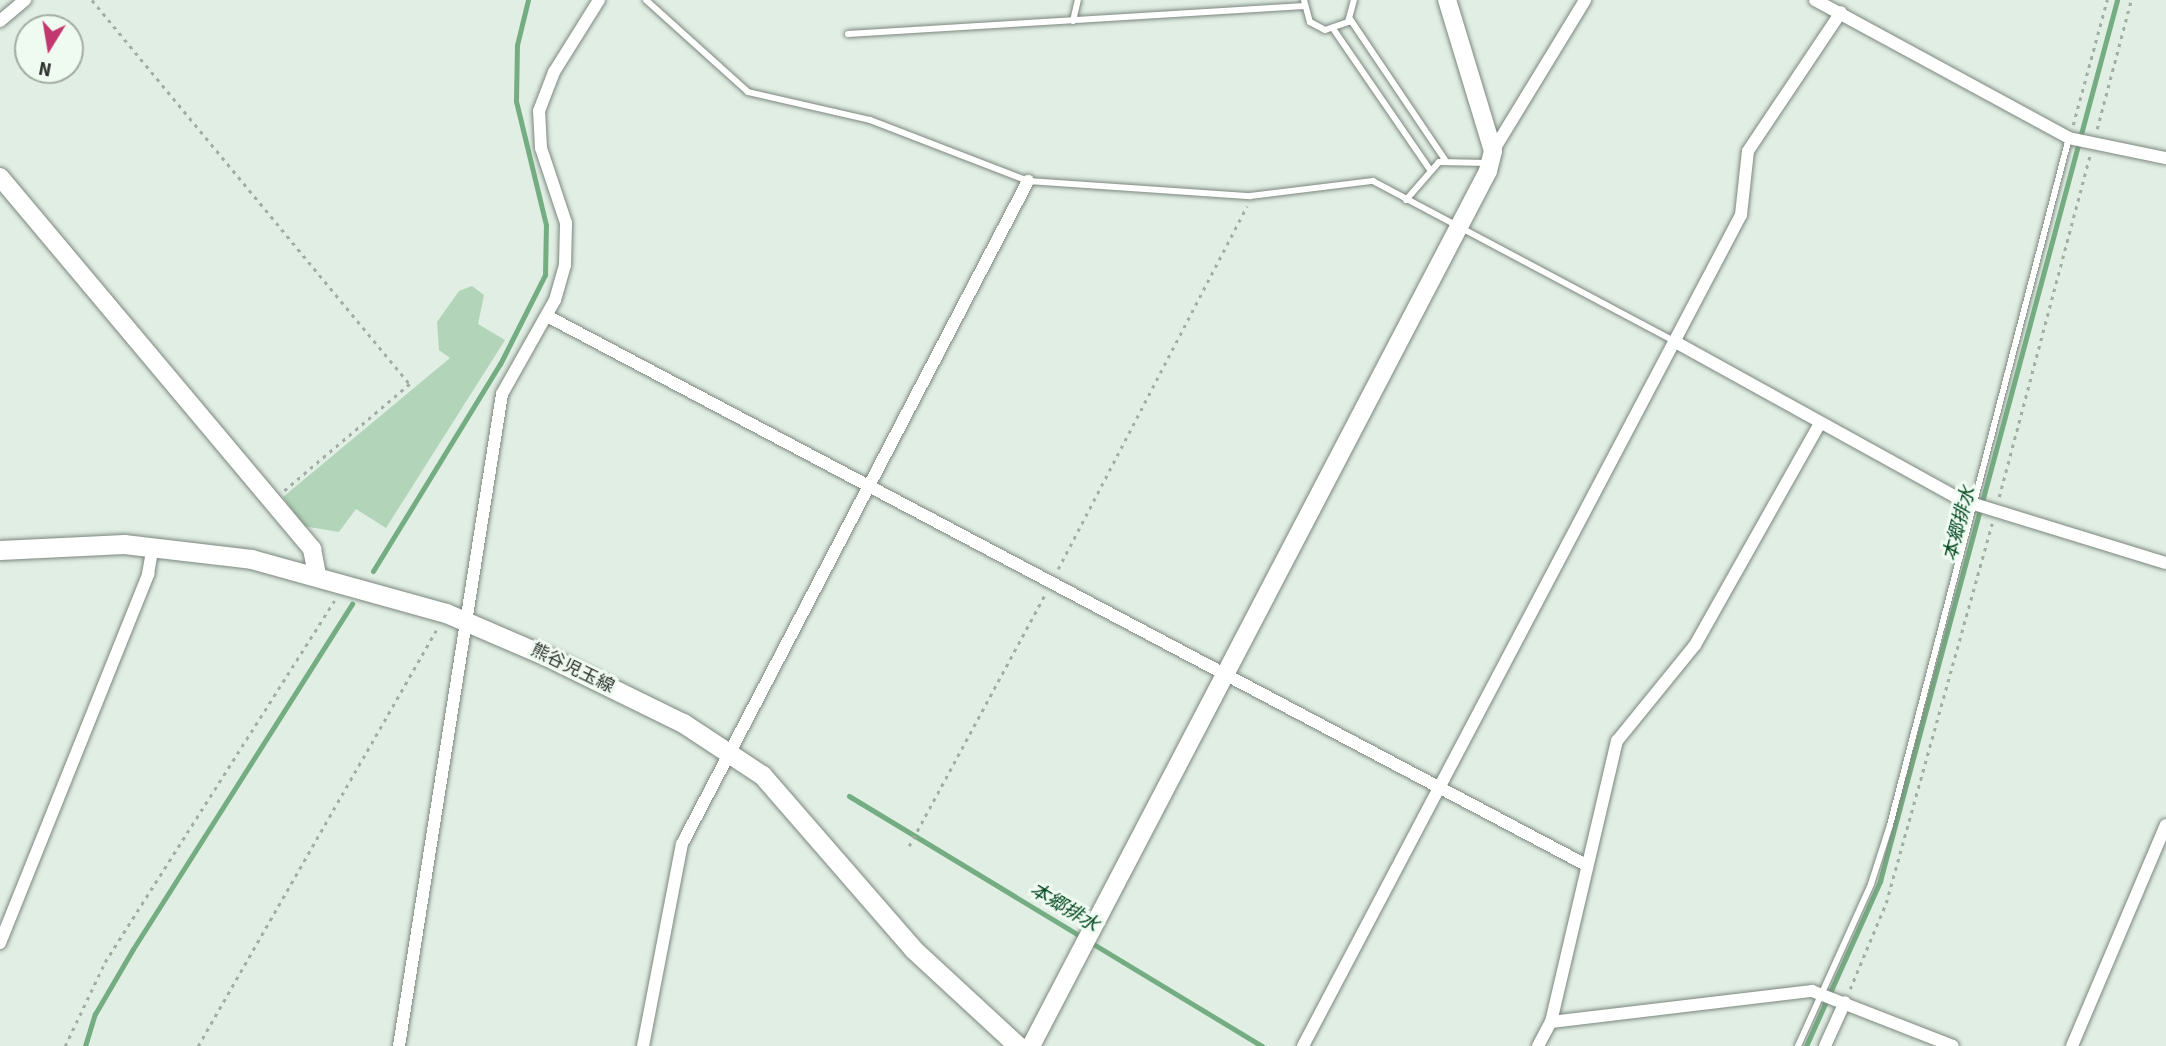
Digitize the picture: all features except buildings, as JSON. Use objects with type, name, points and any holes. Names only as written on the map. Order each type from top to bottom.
[{"type":"main road","name":"熊谷児玉線","points":[[0,550],[153,545],[317,575],[468,621],[730,751],[787,799],[950,988],[1018,1046]]},
{"type":"street","points":[[0,21],[25,0]]},
{"type":"street","points":[[399,1046],[502,394],[547,316],[567,246],[562,204],[538,137],[539,111],[554,72],[599,0]]},
{"type":"street","points":[[1447,0],[1491,158]]},
{"type":"street","points":[[1031,1046],[1457,232],[1491,158],[1585,0]]},
{"type":"street","points":[[1815,0],[1842,12],[2069,138],[2166,158]]},
{"type":"street","points":[[1303,1046],[1677,343],[1741,215],[1748,150],[1842,12]]},
{"type":"street","points":[[0,177],[312,549],[317,575]]},
{"type":"street","points":[[643,1046],[678,856],[730,751],[1028,181]]},
{"type":"street","points":[[547,316],[1050,585],[1586,865]]},
{"type":"street","points":[[1677,343],[1972,504],[2166,563]]},
{"type":"street","points":[[1538,1046],[1551,1022],[1617,741],[1695,645],[1820,423]]},
{"type":"street","points":[[0,943],[148,574],[153,545]]},
{"type":"street","points":[[2072,1046],[2166,825]]},
{"type":"street","points":[[1551,1022],[1821,994],[1953,1046]]},
{"type":"street","points":[[1825,1046],[1845,1002]]},
{"type":"lane","points":[[646,0],[748,92],[870,120],[1028,181],[1250,196],[1358,180],[1406,200],[1457,232],[1677,343]]},
{"type":"lane","points":[[1073,21],[1078,0]]},
{"type":"lane","points":[[848,34],[1073,21],[1304,3],[1317,27],[1334,30],[1350,19],[1354,0]]},
{"type":"lane","points":[[1350,19],[1445,160]]},
{"type":"lane","points":[[1334,30],[1429,168]]},
{"type":"lane","points":[[1798,1046],[1890,825],[2069,138]]},
{"type":"lane","points":[[1406,200],[1429,168],[1445,160],[1491,158]]},
{"type":"path","points":[[92,0],[410,384],[272,501]]},
{"type":"path","points":[[2069,138],[2107,0]]},
{"type":"path","points":[[1845,1002],[1886,903],[1996,511],[2131,0]]},
{"type":"path","points":[[909,846],[1050,585],[1250,196]]},
{"type":"path","points":[[65,1046],[105,962],[341,581]]},
{"type":"path","points":[[198,1046],[446,613]]},
{"type":"green space","points":[[472,286],[484,295],[478,324],[505,340],[386,528],[356,509],[339,532],[303,526],[283,497],[450,358],[439,350],[437,322],[459,291]]},
{"type":"waterway","points":[[373,571],[500,364],[545,275],[546,225],[516,101],[517,45],[528,0]]},
{"type":"waterway","name":"本郷排水","points":[[1806,1046],[1880,881],[2117,0]]},
{"type":"waterway","points":[[85,1046],[95,1014],[133,949],[352,604]]},
{"type":"waterway","name":"本郷排水","points":[[849,796],[1262,1046]]}]
